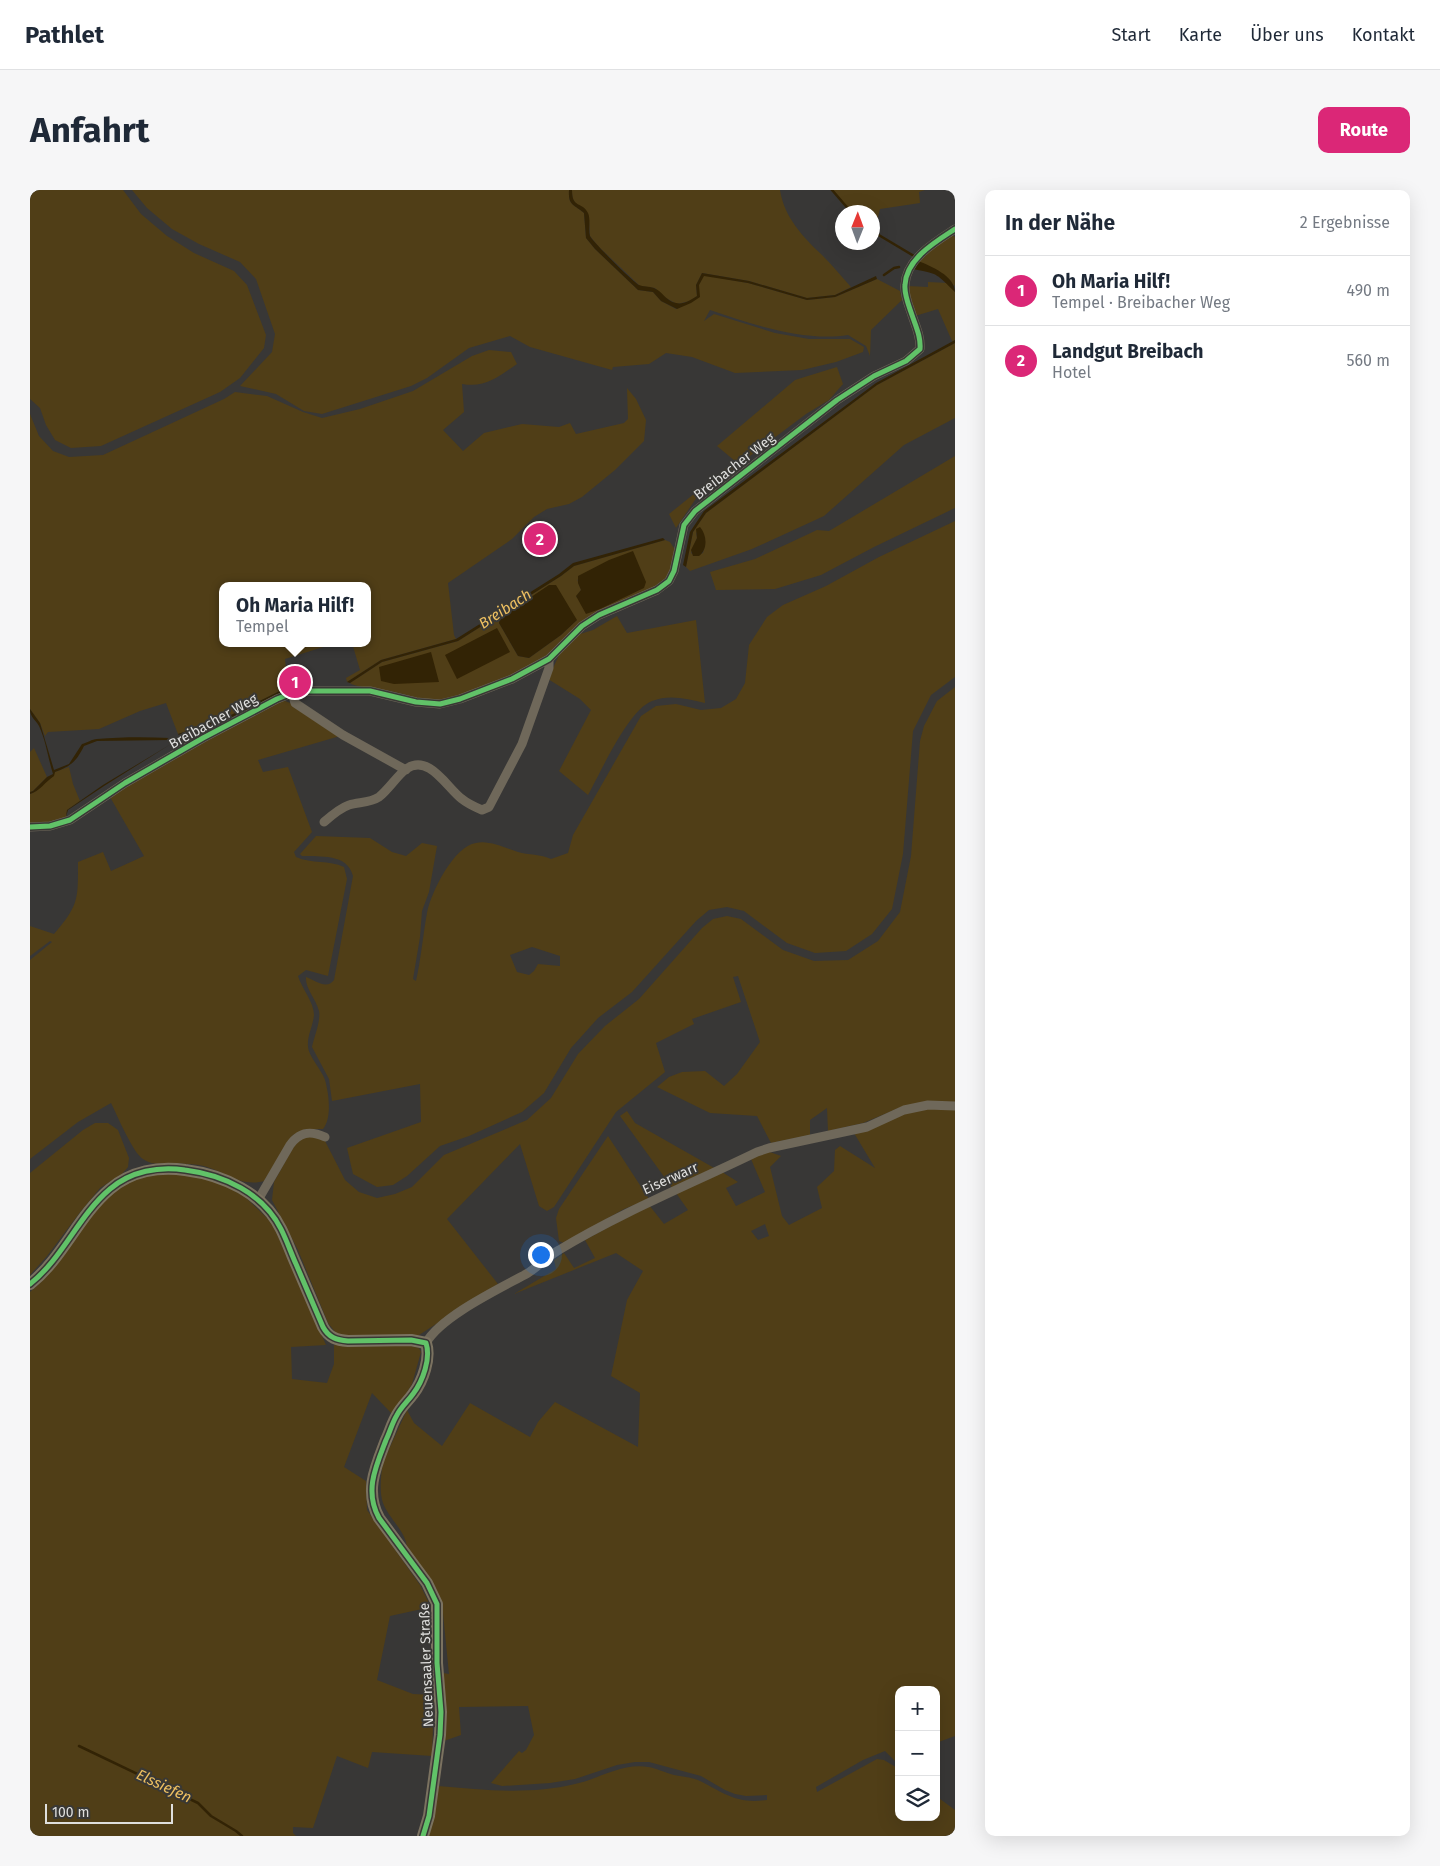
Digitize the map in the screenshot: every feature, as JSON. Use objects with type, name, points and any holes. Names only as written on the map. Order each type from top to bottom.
[{"type":"street","name":"Breibacher Weg","points":[[30,827],[50,826],[70,820],[125,783],[186,748],[277,699],[292,693],[370,691],[422,702],[449,703],[512,679],[549,659],[582,626],[599,615],[657,590],[669,581],[674,571],[684,526],[695,511],[837,400],[874,376],[914,355],[920,349],[920,336],[906,299],[905,284],[909,270],[916,259],[929,246],[955,230]]},
{"type":"street","points":[[324,822],[347,805],[379,797],[406,770],[418,766],[430,768],[461,799],[482,810],[489,807],[528,728],[549,668],[549,659]]},
{"type":"street","points":[[292,693],[295,703],[335,730],[406,770]]},
{"type":"street","name":"Eiserwarr","points":[[426,1343],[431,1334],[440,1325],[531,1271],[558,1250],[639,1207],[757,1152],[867,1127],[904,1110],[928,1104],[955,1106]]},
{"type":"street","points":[[258,1200],[290,1145],[297,1137],[307,1132],[325,1136]]},
{"type":"street","points":[[30,1284],[54,1260],[98,1200],[116,1184],[132,1175],[168,1168],[204,1173],[228,1181],[258,1200],[274,1217],[328,1335],[338,1340],[411,1340],[426,1343]]},
{"type":"street","name":"Neuensaaler Straße","points":[[423,1836],[429,1816],[440,1735],[441,1712],[437,1663],[437,1604],[426,1583],[379,1518],[374,1509],[371,1496],[374,1470],[396,1416],[416,1389],[422,1374],[428,1356],[426,1343]]},
{"type":"shaded area","points":[[30,190],[123,190],[141,214],[167,236],[194,253],[234,271],[247,285],[266,335],[264,348],[240,378],[220,392],[101,446],[71,448],[55,440],[46,425],[40,408],[30,399]]},
{"type":"shaded area","points":[[132,190],[569,190],[571,202],[584,213],[586,238],[595,249],[638,290],[653,292],[661,301],[676,309],[699,297],[699,285],[703,275],[748,283],[807,300],[835,297],[877,279],[900,291],[902,300],[871,330],[870,356],[866,346],[848,335],[831,337],[796,334],[760,326],[710,310],[704,321],[714,314],[775,333],[809,339],[850,339],[864,347],[863,352],[836,362],[802,370],[735,373],[692,357],[666,353],[649,364],[613,367],[612,370],[530,347],[510,336],[469,348],[427,378],[411,386],[322,414],[304,411],[276,394],[240,386],[272,352],[275,334],[256,279],[240,262],[199,244],[172,229],[147,208]]},
{"type":"shaded area","points":[[572,190],[780,190],[782,200],[795,226],[851,287],[835,295],[807,298],[749,281],[702,273],[696,285],[697,296],[690,301],[677,304],[664,297],[655,288],[640,286],[598,246],[590,236],[589,220],[583,208],[574,201]]},
{"type":"shaded area","points":[[832,190],[925,190],[919,192],[920,203],[880,209],[880,205],[845,205]]},
{"type":"shaded area","points":[[952,235],[955,237],[955,286],[918,261]]},
{"type":"shaded area","points":[[928,282],[948,283],[955,292],[955,340],[952,341],[938,309],[915,316],[907,286],[928,287]]},
{"type":"shaded area","points":[[955,343],[955,418],[904,445],[824,516],[752,549],[690,571],[686,567],[693,532],[706,513],[877,385]],"holes":[[[696,532],[705,544],[703,553],[695,556],[691,553],[697,538]]]},
{"type":"shaded area","points":[[489,350],[511,352],[517,364],[485,383],[462,384],[464,412],[443,430],[463,451],[484,433],[522,424],[559,427],[570,423],[576,434],[624,423],[628,419],[627,388],[636,399],[646,420],[644,441],[615,470],[582,497],[569,504],[547,509],[534,517],[512,539],[448,583],[456,639],[381,660],[347,682],[346,678],[360,670],[353,647],[371,647],[371,582],[219,582],[219,647],[323,647],[285,659],[288,687],[225,718],[178,734],[166,703],[140,711],[99,729],[48,732],[45,736],[40,723],[30,709],[30,414],[39,436],[53,451],[69,457],[103,455],[224,399],[235,392],[267,396],[322,418],[360,409],[413,391],[472,356]]},
{"type":"shaded area","points":[[837,367],[843,384],[829,400],[806,414],[699,494],[676,528],[669,514],[735,461],[717,446],[795,380]]},
{"type":"shaded area","points":[[955,456],[955,508],[821,575],[775,589],[716,590],[710,572],[755,559],[817,530],[829,531]]},
{"type":"shaded area","points":[[955,521],[955,677],[931,695],[913,731],[903,854],[892,909],[872,934],[846,951],[815,953],[787,943],[744,911],[727,907],[709,910],[696,921],[632,992],[598,1018],[571,1048],[544,1093],[522,1112],[469,1136],[440,1146],[407,1176],[393,1185],[377,1187],[353,1174],[347,1148],[421,1122],[420,1084],[332,1101],[329,1079],[312,1047],[319,1011],[307,985],[306,977],[325,984],[331,983],[334,980],[353,876],[345,863],[339,860],[302,856],[300,854],[316,836],[370,838],[392,852],[406,856],[422,843],[437,846],[429,892],[422,911],[413,979],[416,981],[429,904],[438,882],[460,852],[468,846],[481,842],[492,843],[518,852],[551,859],[568,853],[573,835],[641,716],[656,706],[676,704],[701,710],[721,708],[736,699],[745,683],[749,645],[767,617],[783,605],[826,586],[879,557]],"holes":[[[532,947],[560,956],[560,966],[538,964],[529,975],[517,972],[510,955]]]},
{"type":"shaded area","points":[[665,540],[670,542],[675,550],[670,572],[657,586],[602,610],[550,654],[495,682],[462,694],[438,700],[357,686],[350,683],[382,662],[458,641],[574,566]],"holes":[[[577,579],[600,609],[576,597],[581,590]],[[577,620],[561,635],[529,658],[518,656],[499,623]]]},
{"type":"shaded area","points":[[617,616],[627,633],[696,620],[705,703],[679,698],[665,698],[652,701],[643,707],[634,716],[616,743],[588,795],[559,771],[591,710],[580,699],[548,679],[560,653],[577,635],[593,630]]},
{"type":"shaded area","points":[[955,687],[955,1102],[899,1108],[863,1123],[828,1131],[827,1108],[810,1120],[810,1135],[771,1143],[757,1116],[710,1113],[657,1087],[669,1077],[682,1072],[705,1071],[724,1086],[737,1074],[760,1042],[738,976],[733,977],[741,1002],[692,1019],[694,1024],[656,1043],[665,1072],[616,1112],[554,1207],[547,1211],[539,1206],[520,1144],[447,1219],[498,1284],[419,1335],[348,1337],[336,1333],[328,1323],[298,1250],[272,1200],[274,1182],[295,1144],[304,1137],[313,1136],[325,1141],[345,1180],[359,1192],[377,1198],[395,1194],[412,1187],[444,1155],[527,1120],[551,1098],[578,1054],[605,1026],[639,999],[702,928],[713,919],[727,916],[741,919],[783,950],[814,961],[848,960],[878,941],[900,912],[911,856],[920,741],[924,726],[937,701]]},
{"type":"shaded area","points":[[279,701],[293,704],[340,736],[258,760],[263,772],[288,767],[312,832],[294,852],[296,857],[344,867],[347,879],[328,976],[306,970],[298,976],[310,1000],[314,1015],[308,1038],[308,1046],[326,1086],[329,1112],[326,1124],[323,1129],[306,1129],[293,1135],[264,1181],[247,1182],[199,1165],[150,1163],[143,1159],[135,1149],[111,1103],[78,1122],[30,1159],[30,960],[52,942],[50,941],[30,956],[30,926],[54,934],[68,916],[73,908],[77,893],[78,862],[103,852],[111,871],[144,856],[110,797],[127,785]]},
{"type":"shaded area","points":[[34,748],[47,777],[30,792],[30,752]]},
{"type":"shaded area","points":[[69,767],[80,801],[67,810],[66,817],[48,822],[30,823],[30,794],[52,777],[55,772]]},
{"type":"shaded area","points":[[928,1108],[955,1110],[955,1736],[940,1742],[940,1686],[895,1686],[895,1761],[885,1751],[863,1760],[816,1787],[817,1792],[877,1759],[884,1760],[895,1767],[895,1821],[940,1821],[940,1799],[955,1810],[955,1836],[425,1836],[438,1786],[506,1791],[541,1790],[584,1782],[620,1769],[638,1766],[697,1780],[724,1794],[739,1799],[747,1801],[767,1800],[767,1795],[746,1796],[735,1794],[701,1776],[649,1762],[617,1765],[575,1779],[550,1783],[502,1786],[491,1783],[519,1751],[522,1753],[526,1750],[534,1735],[528,1706],[459,1707],[461,1735],[444,1741],[443,1673],[449,1674],[442,1603],[407,1549],[401,1531],[383,1503],[381,1477],[383,1462],[407,1410],[414,1423],[442,1446],[470,1403],[530,1437],[538,1422],[555,1402],[638,1447],[640,1393],[611,1376],[627,1300],[643,1271],[616,1253],[514,1294],[556,1269],[554,1260],[564,1253],[574,1268],[595,1258],[585,1240],[649,1205],[664,1224],[688,1210],[676,1193],[722,1172],[738,1182],[726,1188],[736,1206],[765,1192],[751,1159],[767,1151],[781,1156],[770,1167],[782,1216],[789,1225],[822,1208],[817,1187],[834,1171],[835,1150],[840,1146],[875,1168],[854,1133],[906,1113]],"holes":[[[765,1224],[769,1236],[758,1240],[751,1231]]]},
{"type":"shaded area","points":[[627,1111],[635,1123],[716,1169],[673,1189],[620,1116]]},
{"type":"shaded area","points":[[95,1123],[108,1123],[118,1130],[129,1158],[128,1167],[122,1174],[100,1188],[30,1275],[30,1173],[83,1130]]},
{"type":"shaded area","points":[[608,1136],[649,1199],[624,1209],[564,1243],[559,1241],[556,1218],[559,1209]]},
{"type":"shaded area","points":[[183,1174],[220,1183],[244,1196],[274,1227],[326,1345],[291,1347],[292,1379],[327,1383],[334,1364],[334,1345],[404,1344],[419,1348],[421,1352],[412,1384],[393,1415],[372,1393],[344,1467],[366,1481],[367,1510],[420,1585],[431,1607],[390,1616],[377,1680],[413,1694],[434,1695],[432,1756],[372,1752],[368,1768],[337,1756],[313,1828],[293,1827],[293,1833],[296,1836],[30,1836],[30,1292],[58,1262],[82,1227],[110,1196],[126,1184],[144,1176]]},
{"type":"water","points":[[569,190],[572,190],[575,202],[586,209],[589,219],[590,236],[605,253],[639,285],[654,288],[676,303],[684,303],[697,296],[696,285],[702,273],[749,281],[807,298],[835,295],[876,276],[877,279],[835,297],[807,300],[748,283],[704,276],[699,285],[700,297],[677,309],[661,301],[653,292],[638,290],[595,249],[586,238],[584,213],[571,202]]},
{"type":"water","points":[[918,261],[947,276],[954,286],[955,292],[937,276],[913,269]]},
{"type":"water","points":[[955,340],[955,343],[877,385],[706,513],[693,532],[686,567],[683,565],[690,532],[704,511],[876,383]]},
{"type":"water","points":[[700,527],[706,542],[702,553],[699,556],[693,556],[691,550],[697,538],[696,529]]},
{"type":"water","name":"Breibach","points":[[663,538],[665,540],[574,566],[458,641],[382,662],[350,683],[347,682],[381,660],[456,639],[559,574],[573,563]]},
{"type":"water","points":[[633,551],[646,582],[644,588],[586,614],[576,596],[581,590],[578,576],[609,560]]},
{"type":"water","points":[[549,585],[556,585],[577,620],[561,635],[529,658],[518,656],[499,623],[500,618]]},
{"type":"water","points":[[497,628],[510,652],[457,679],[445,655]]},
{"type":"water","points":[[431,652],[439,682],[394,684],[381,681],[379,667]]},
{"type":"water","points":[[288,687],[289,691],[270,698],[226,720],[181,737],[178,734],[225,718]]},
{"type":"water","points":[[30,709],[40,723],[54,770],[69,764],[82,744],[93,740],[142,737],[170,738],[170,740],[97,741],[84,746],[72,763],[55,772],[54,776],[30,794],[47,777],[53,774],[39,726],[32,716]]},
{"type":"water","points":[[171,744],[68,810],[66,817],[67,810],[103,785]]},
{"type":"waterway","points":[[832,190],[845,205]]},
{"type":"waterway","points":[[880,236],[914,256]]},
{"type":"waterway","points":[[884,275],[899,267]]},
{"type":"waterway","name":"Elssiefen","points":[[79,1746],[198,1803],[211,1816],[242,1836]]},
{"type":"cycle path","points":[[30,827],[50,826],[70,820],[125,783],[203,738],[292,693],[310,691],[370,691],[416,702],[440,704],[460,699],[512,679],[549,659],[582,626],[599,615],[657,590],[669,581],[674,571],[684,525],[695,511],[837,400],[874,376],[906,361],[920,349],[919,336],[905,293],[907,276],[910,267],[923,252],[955,229]]},
{"type":"cycle path","points":[[30,1284],[52,1262],[99,1200],[118,1183],[146,1171],[175,1169],[200,1172],[228,1181],[241,1188],[264,1205],[273,1216],[281,1229],[323,1327],[331,1336],[348,1341],[411,1340],[426,1343],[427,1362],[423,1376],[417,1389],[400,1409],[394,1421],[375,1469],[372,1488],[372,1498],[379,1518],[427,1583],[437,1604],[437,1663],[441,1712],[440,1735],[429,1816],[423,1836]]},
{"type":"place","name":"Landgut Breibach","points":[[540,539]]},
{"type":"place","name":"Oh Maria Hilf!","points":[[295,682]]}]
